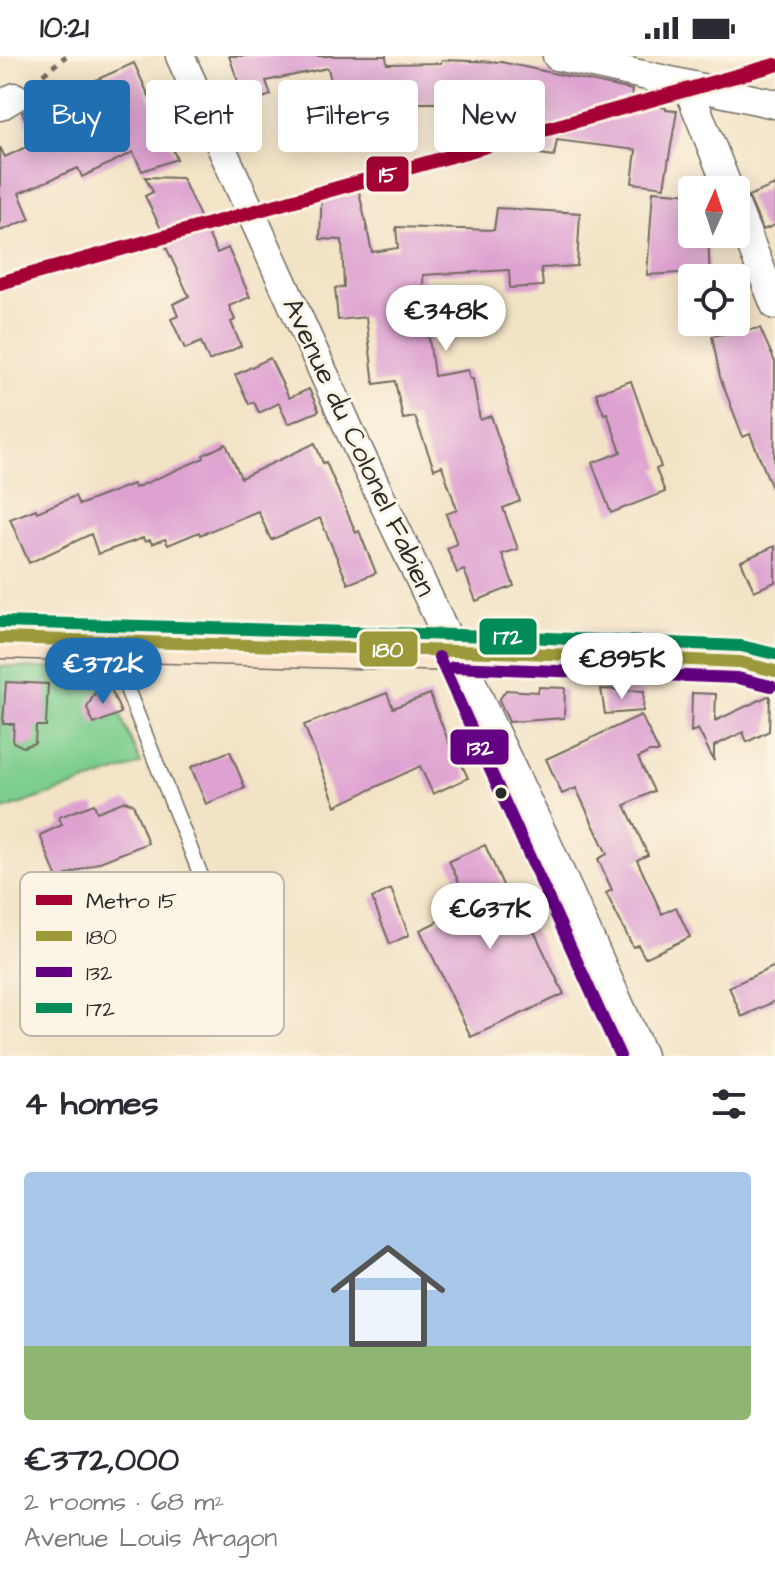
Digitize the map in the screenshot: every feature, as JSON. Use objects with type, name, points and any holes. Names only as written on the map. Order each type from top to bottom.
[{"type":"main road","points":[[0,638],[763,662]]},
{"type":"street","name":"Avenue du Colonel Fabien","points":[[180,56],[638,1056]]},
{"type":"street","points":[[557,56],[775,104]]},
{"type":"street","points":[[687,85],[723,176]]},
{"type":"street","points":[[750,242],[775,305]]},
{"type":"lane","points":[[108,642],[199,872]]},
{"type":"path","points":[[7,102],[66,56]]},
{"type":"green space","points":[[0,666],[102,671],[141,764],[0,811]]},
{"type":"building","points":[[229,56],[386,56],[387,64],[441,63],[442,60],[501,62],[632,90],[630,102],[677,111],[664,187],[632,183],[636,150],[557,140],[554,156],[526,152],[545,152],[545,80],[434,80],[434,103],[418,103],[418,80],[331,80],[328,68],[266,81],[271,95],[262,98],[262,80],[238,80]]},
{"type":"building","points":[[134,63],[146,90],[146,152],[174,152],[177,159],[142,171],[133,152],[82,177],[78,168],[19,193],[30,219],[0,231],[0,147],[5,157],[24,148],[24,152],[130,152],[130,80],[96,80]]},
{"type":"building","points":[[145,177],[182,178],[217,253],[228,248],[250,297],[229,306],[235,320],[231,322],[241,346],[209,361],[201,342],[185,349],[171,319],[178,316],[173,304],[189,296],[145,196],[153,192]]},
{"type":"building","points":[[775,185],[775,225],[763,230],[750,195]]},
{"type":"building","points":[[322,186],[358,187],[372,252],[398,248],[396,227],[494,230],[497,208],[580,213],[577,266],[541,268],[543,286],[510,288],[509,270],[423,275],[425,331],[428,330],[434,376],[468,370],[470,379],[473,379],[480,420],[491,416],[520,501],[503,508],[518,549],[502,554],[514,586],[476,601],[464,570],[457,573],[447,548],[457,544],[446,514],[457,510],[442,466],[434,469],[415,417],[403,419],[395,381],[374,384],[366,317],[338,320],[335,288],[344,287],[342,240],[320,239]]},
{"type":"building","points":[[653,191],[678,193],[678,248],[709,248],[709,264],[678,264],[678,273],[647,275]]},
{"type":"building","points":[[760,328],[775,362],[774,493],[750,434],[743,437],[720,377],[712,336],[750,336],[750,330]]},
{"type":"building","points":[[270,358],[289,398],[309,389],[319,411],[288,424],[279,403],[259,413],[254,402],[249,404],[235,375]]},
{"type":"building","points":[[631,381],[661,467],[656,469],[665,492],[611,513],[592,463],[621,452],[596,393]]},
{"type":"building","points":[[315,443],[356,533],[359,531],[376,573],[348,584],[320,518],[271,540],[258,511],[168,545],[165,539],[152,544],[143,538],[98,554],[91,534],[29,563],[10,519],[36,509],[37,512],[75,496],[79,505],[133,484],[135,488],[204,458],[203,455],[226,444],[241,478]]},
{"type":"building","points":[[775,546],[775,582],[754,591],[741,561]]},
{"type":"building","points":[[6,682],[48,684],[46,726],[36,726],[35,743],[23,747],[13,742],[14,724],[3,724]]},
{"type":"building","points":[[110,687],[121,713],[94,724],[87,708],[94,694]]},
{"type":"building","points":[[539,687],[565,688],[564,718],[509,722],[499,700],[506,690],[538,692]]},
{"type":"building","points":[[601,689],[644,691],[643,711],[605,714]]},
{"type":"building","points":[[387,693],[393,708],[430,694],[452,751],[455,750],[468,778],[433,794],[420,766],[336,806],[304,725]]},
{"type":"building","points":[[692,693],[716,694],[715,721],[770,695],[769,731],[747,742],[743,732],[714,746],[714,761],[698,729],[691,732]]},
{"type":"building","points":[[641,715],[659,752],[649,752],[638,758],[654,791],[625,805],[648,855],[637,860],[662,914],[676,907],[690,937],[645,958],[638,945],[633,947],[606,893],[612,890],[598,859],[607,854],[576,788],[562,794],[546,759]]},
{"type":"building","points":[[230,751],[245,788],[206,804],[191,767]]},
{"type":"building","points":[[125,801],[133,804],[148,843],[75,872],[54,872],[40,835],[62,825],[59,817],[94,804],[97,812]]},
{"type":"building","points":[[485,845],[514,910],[522,906],[564,994],[471,1037],[420,930],[470,906],[449,861]]},
{"type":"building","points":[[391,889],[409,935],[390,944],[372,898]]},
{"type":"building","points":[[775,966],[775,1001],[742,1017],[729,987]]},
{"type":"metro line","name":"15","points":[[0,283],[775,65]]},
{"type":"transit line","name":"172","points":[[0,622],[525,637],[741,646],[775,654]]},
{"type":"transit line","name":"180","points":[[0,638],[740,662],[775,671]]},
{"type":"transit line","name":"132","points":[[439,657],[620,1056]]},
{"type":"transit line","name":"132","points":[[453,667],[738,678],[771,686]]}]
